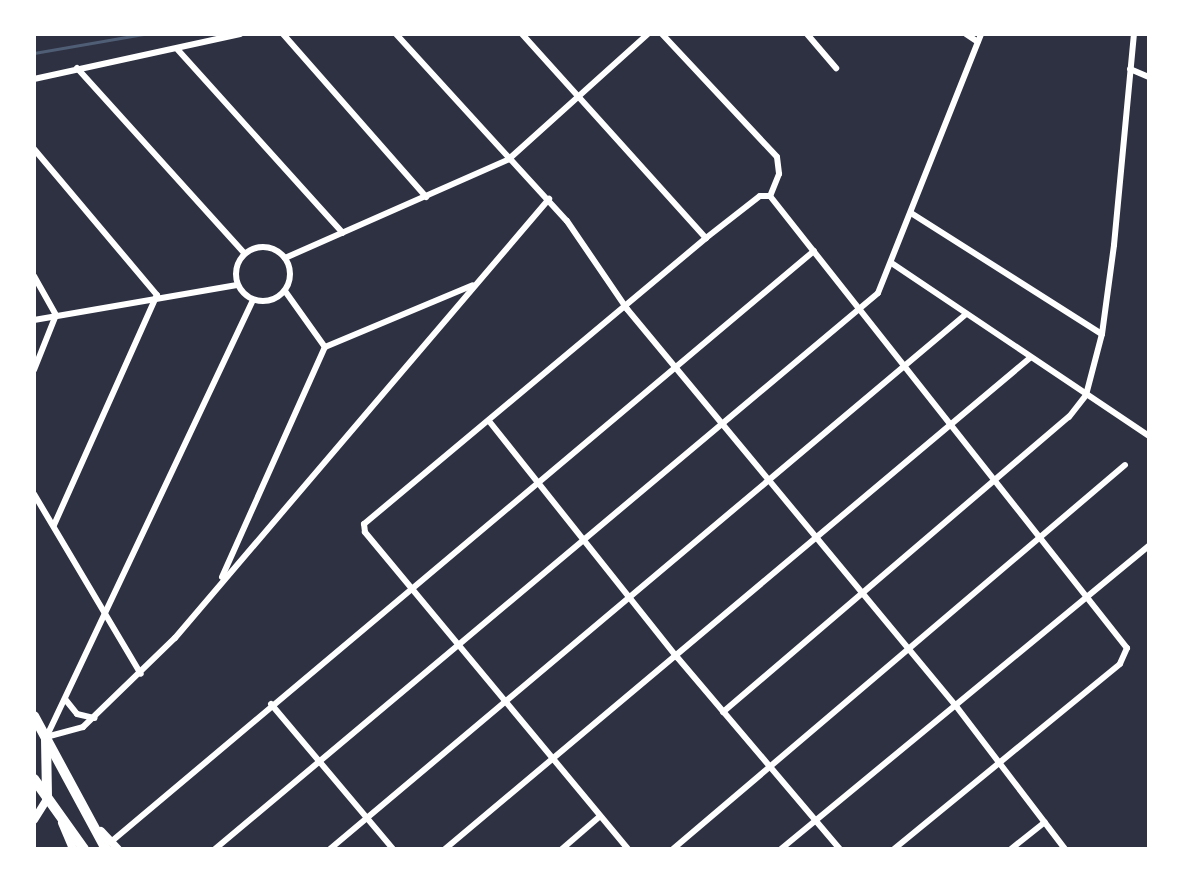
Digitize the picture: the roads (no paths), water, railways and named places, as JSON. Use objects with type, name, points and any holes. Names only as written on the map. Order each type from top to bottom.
[{"type":"main road","points":[[34,716],[112,846]]},
{"type":"main road","points":[[34,738],[46,737]]},
{"type":"main road","points":[[46,737],[47,799]]},
{"type":"main road","points":[[34,779],[84,849]]},
{"type":"street","points":[[34,79],[240,34]]},
{"type":"street","points":[[283,34],[426,197]]},
{"type":"street","points":[[396,34],[549,199],[627,309],[956,706],[1065,849]]},
{"type":"street","points":[[522,34],[706,238]]},
{"type":"street","points":[[285,258],[290,275],[285,291],[271,301],[253,300],[237,285],[236,268],[244,253],[261,247],[285,258],[509,159],[578,93],[648,34]]},
{"type":"street","points":[[662,34],[777,157],[779,174],[770,196]]},
{"type":"street","points":[[807,34],[836,68]]},
{"type":"street","points":[[215,849],[583,543],[721,422],[860,310],[884,285],[979,38],[966,34]]},
{"type":"street","points":[[723,712],[996,480],[1086,395],[1102,334],[1134,34]]},
{"type":"street","points":[[178,50],[343,233]]},
{"type":"street","points":[[77,68],[244,253]]},
{"type":"street","points":[[1130,69],[1149,77]]},
{"type":"street","points":[[34,149],[157,295]]},
{"type":"street","points":[[628,849],[365,532],[364,524],[627,309],[706,238],[760,196],[770,196]]},
{"type":"street","points":[[770,196],[902,367],[1042,537],[1127,648],[1120,664],[894,849]]},
{"type":"street","points":[[46,737],[75,733],[141,674],[549,199]]},
{"type":"street","points":[[911,213],[1102,334]]},
{"type":"street","points":[[112,846],[271,704],[814,251]]},
{"type":"street","points":[[893,264],[1149,436]]},
{"type":"street","points":[[34,276],[56,315]]},
{"type":"street","points":[[34,320],[157,295],[237,285]]},
{"type":"street","points":[[219,584],[325,347],[474,285]]},
{"type":"street","points":[[285,291],[325,347]]},
{"type":"street","points":[[54,525],[157,295]]},
{"type":"street","points":[[46,737],[253,300]]},
{"type":"street","points":[[34,370],[56,315]]},
{"type":"street","points":[[330,849],[965,315]]},
{"type":"street","points":[[445,849],[552,756],[677,657],[1030,358]]},
{"type":"street","points":[[489,421],[583,543],[840,849]]},
{"type":"street","points":[[673,849],[910,652],[1125,465]]},
{"type":"street","points":[[34,494],[141,674]]},
{"type":"street","points":[[781,849],[1149,546]]},
{"type":"street","points":[[65,699],[77,714],[95,718]]},
{"type":"street","points":[[271,704],[393,849]]},
{"type":"street","points":[[34,820],[47,799]]},
{"type":"street","points":[[57,812],[73,849]]},
{"type":"street","points":[[562,849],[599,817]]},
{"type":"street","points":[[1011,849],[1045,822]]},
{"type":"waterway","points":[[34,53],[143,34]]}]
